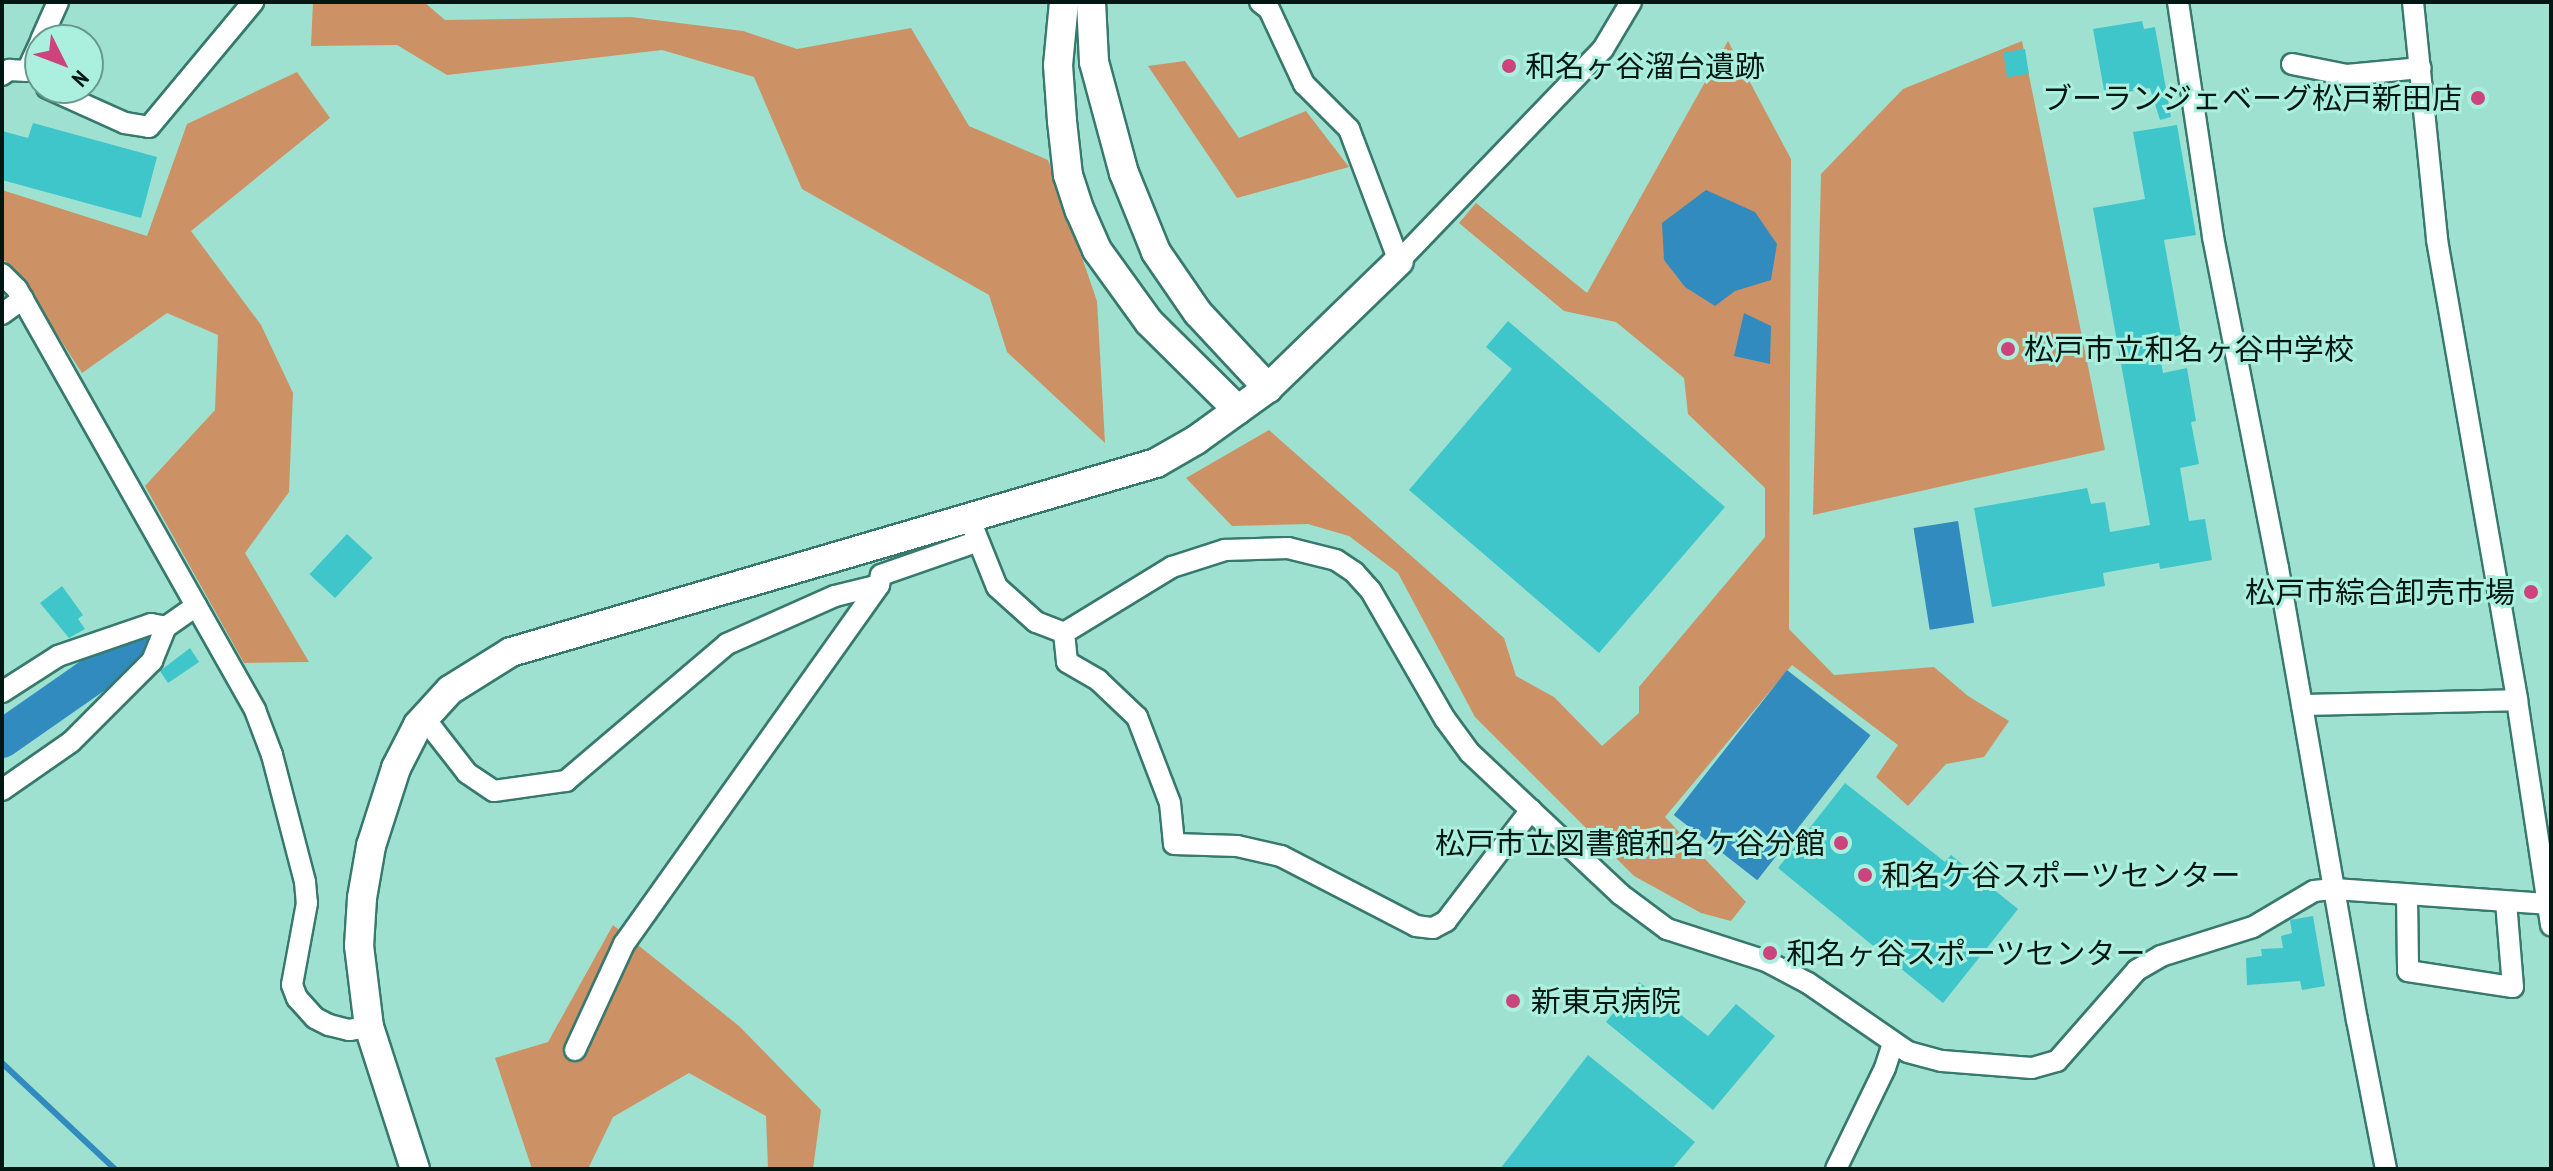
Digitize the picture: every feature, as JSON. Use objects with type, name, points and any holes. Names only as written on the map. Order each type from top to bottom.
[{"type":"street","points":[[48,24],[58,2]]},
{"type":"street","points":[[83,104],[125,123],[149,127],[253,2]]},
{"type":"street","points":[[1064,2],[1058,65],[1062,121],[1068,175],[1080,211],[1097,250],[1149,322],[1238,410]]},
{"type":"street","points":[[1091,2],[1094,62],[1101,90],[1124,173],[1156,252],[1198,313],[1268,388]]},
{"type":"street","points":[[1260,2],[1269,9],[1304,84],[1349,129],[1399,261]]},
{"type":"street","points":[[575,1050],[624,944],[879,585],[881,575],[973,531],[1156,463],[1268,388],[1399,261],[1603,49],[1631,2]]},
{"type":"street","points":[[2178,2],[2213,237],[2386,1169]]},
{"type":"street","points":[[2413,2],[2437,240],[2517,700],[2551,925]]},
{"type":"street","points":[[2292,64],[2347,75],[2421,68]]},
{"type":"street","points":[[2,75],[9,70],[24,74]]},
{"type":"street","points":[[2,274],[23,299],[255,710],[272,755],[307,903],[292,985],[297,998],[315,1018],[329,1025],[349,1030],[369,1027]]},
{"type":"street","points":[[2,314],[23,299]]},
{"type":"street","points":[[973,531],[997,587],[1036,622],[1064,633]]},
{"type":"street","points":[[415,1169],[369,1027],[359,946],[362,898],[371,846],[387,794],[418,725],[450,690],[511,652],[973,531]]},
{"type":"street","points":[[1064,633],[1172,567],[1225,550],[1288,548],[1336,560],[1354,572],[1371,591],[1445,719],[1470,753],[1620,894],[1667,929],[1766,961],[1808,983],[1908,1052],[1942,1061],[2032,1068],[2057,1061],[2137,970],[2161,956],[2253,927],[2314,891],[2334,889],[2547,904]]},
{"type":"street","points":[[418,725],[432,728],[467,773],[494,791],[566,781],[727,644],[835,596],[879,585]]},
{"type":"street","points":[[2,790],[71,742],[152,661],[166,627],[196,606]]},
{"type":"street","points":[[2,692],[58,656],[151,624],[166,627]]},
{"type":"street","points":[[1064,633],[1067,662],[1098,680],[1137,717],[1170,803],[1174,844],[1237,846],[1281,856],[1416,926],[1433,928],[1446,921],[1531,810]]},
{"type":"street","points":[[2302,705],[2517,700]]},
{"type":"street","points":[[2407,895],[2408,971],[2513,987],[2506,902]]},
{"type":"street","points":[[1836,1169],[1885,1068],[1893,1043]]},
{"type":"shaded area","points":[[313,2],[424,2],[445,20],[631,17],[743,31],[797,49],[911,28],[969,126],[1048,160],[1097,301],[1105,443],[1007,352],[989,295],[802,189],[754,77],[662,50],[447,75],[397,45],[311,46]]},
{"type":"shaded area","points":[[1728,41],[1791,159],[1789,629],[1834,675],[1934,667],[1968,696],[2009,721],[1984,757],[1946,764],[1908,806],[1876,777],[1898,745],[1792,665],[1665,817],[1746,902],[1731,921],[1701,913],[1634,876],[1475,717],[1398,573],[1349,536],[1308,524],[1232,526],[1186,478],[1269,430],[1504,638],[1516,676],[1554,697],[1602,746],[1639,713],[1639,687],[1765,537],[1765,488],[1688,414],[1684,378],[1616,322],[1564,311],[1459,223],[1476,203],[1587,293]]},
{"type":"shaded area","points":[[2022,41],[2105,450],[1813,515],[1821,174],[1903,89]]},
{"type":"shaded area","points":[[1185,61],[1239,138],[1306,111],[1349,167],[1237,198],[1148,66]]},
{"type":"shaded area","points":[[297,72],[330,118],[191,231],[261,325],[293,393],[289,492],[245,553],[309,662],[244,663],[145,486],[215,410],[218,335],[167,313],[82,373],[14,268],[2,259],[2,190],[147,236],[187,124]]},
{"type":"shaded area","points":[[613,925],[739,1026],[821,1110],[813,1169],[768,1169],[766,1116],[689,1073],[613,1117],[588,1169],[532,1169],[495,1058],[548,1042]]},
{"type":"water","points":[[1706,190],[1755,212],[1777,244],[1771,280],[1735,291],[1715,306],[1685,287],[1664,260],[1662,223]]},
{"type":"water","points":[[1744,313],[1771,326],[1770,364],[1734,356]]},
{"type":"water","points":[[1958,521],[1974,623],[1930,630],[1914,528]]},
{"type":"water","points":[[1787,670],[1871,735],[1757,880],[1674,815]]},
{"type":"building","points":[[2142,21],[2144,29],[2155,27],[2171,117],[2160,120],[2150,88],[2105,96],[2093,29]]},
{"type":"building","points":[[2025,49],[2029,74],[2007,77],[2003,52]]},
{"type":"building","points":[[33,123],[157,157],[141,218],[2,180],[2,131],[28,138]]},
{"type":"building","points":[[2177,125],[2196,235],[2164,240],[2181,335],[2157,340],[2163,373],[2187,368],[2196,421],[2191,422],[2199,464],[2180,468],[2189,521],[2205,519],[2212,560],[2160,569],[2159,563],[2103,573],[2105,586],[1992,607],[1974,508],[2087,488],[2091,504],[2105,502],[2110,532],[2150,525],[2093,208],[2145,199],[2133,132]]},
{"type":"building","points":[[1508,321],[1725,507],[1599,653],[1409,490],[1512,369],[1486,347]]},
{"type":"building","points":[[347,534],[373,558],[335,598],[309,574]]},
{"type":"building","points":[[62,586],[83,615],[78,619],[85,629],[69,638],[40,603]]},
{"type":"building","points":[[190,648],[199,662],[168,683],[160,671]]},
{"type":"building","points":[[1845,783],[1945,862],[1951,855],[2018,909],[1943,1003],[1778,868]]},
{"type":"building","points":[[2313,916],[2325,986],[2302,990],[2300,981],[2247,985],[2246,958],[2262,956],[2261,949],[2283,948],[2281,936],[2292,933],[2290,920]]},
{"type":"building","points":[[1639,982],[1708,1036],[1736,1004],[1775,1036],[1713,1110],[1606,1022]]},
{"type":"building","points":[[1588,1055],[1695,1142],[1672,1169],[1500,1169]]},
{"type":"waterway","points":[[2,739],[138,644]]},
{"type":"waterway","points":[[2,1063],[115,1169]]},
{"type":"place","name":"和名ヶ谷溜台遺跡","points":[[1509,66]]},
{"type":"place","name":"ブーランジェベーグ松戸新田店","points":[[2478,98]]},
{"type":"place","name":"松戸市立和名ヶ谷中学校","points":[[2008,349]]},
{"type":"place","name":"松戸市綜合卸売市場","points":[[2531,592]]},
{"type":"place","name":"松戸市立図書館和名ケ谷分館","points":[[1841,843]]},
{"type":"place","name":"和名ケ谷スポーツセンター","points":[[1865,875]]},
{"type":"place","name":"和名ヶ谷スポーツセンター","points":[[1770,953]]},
{"type":"place","name":"新東京病院","points":[[1513,1001]]}]
